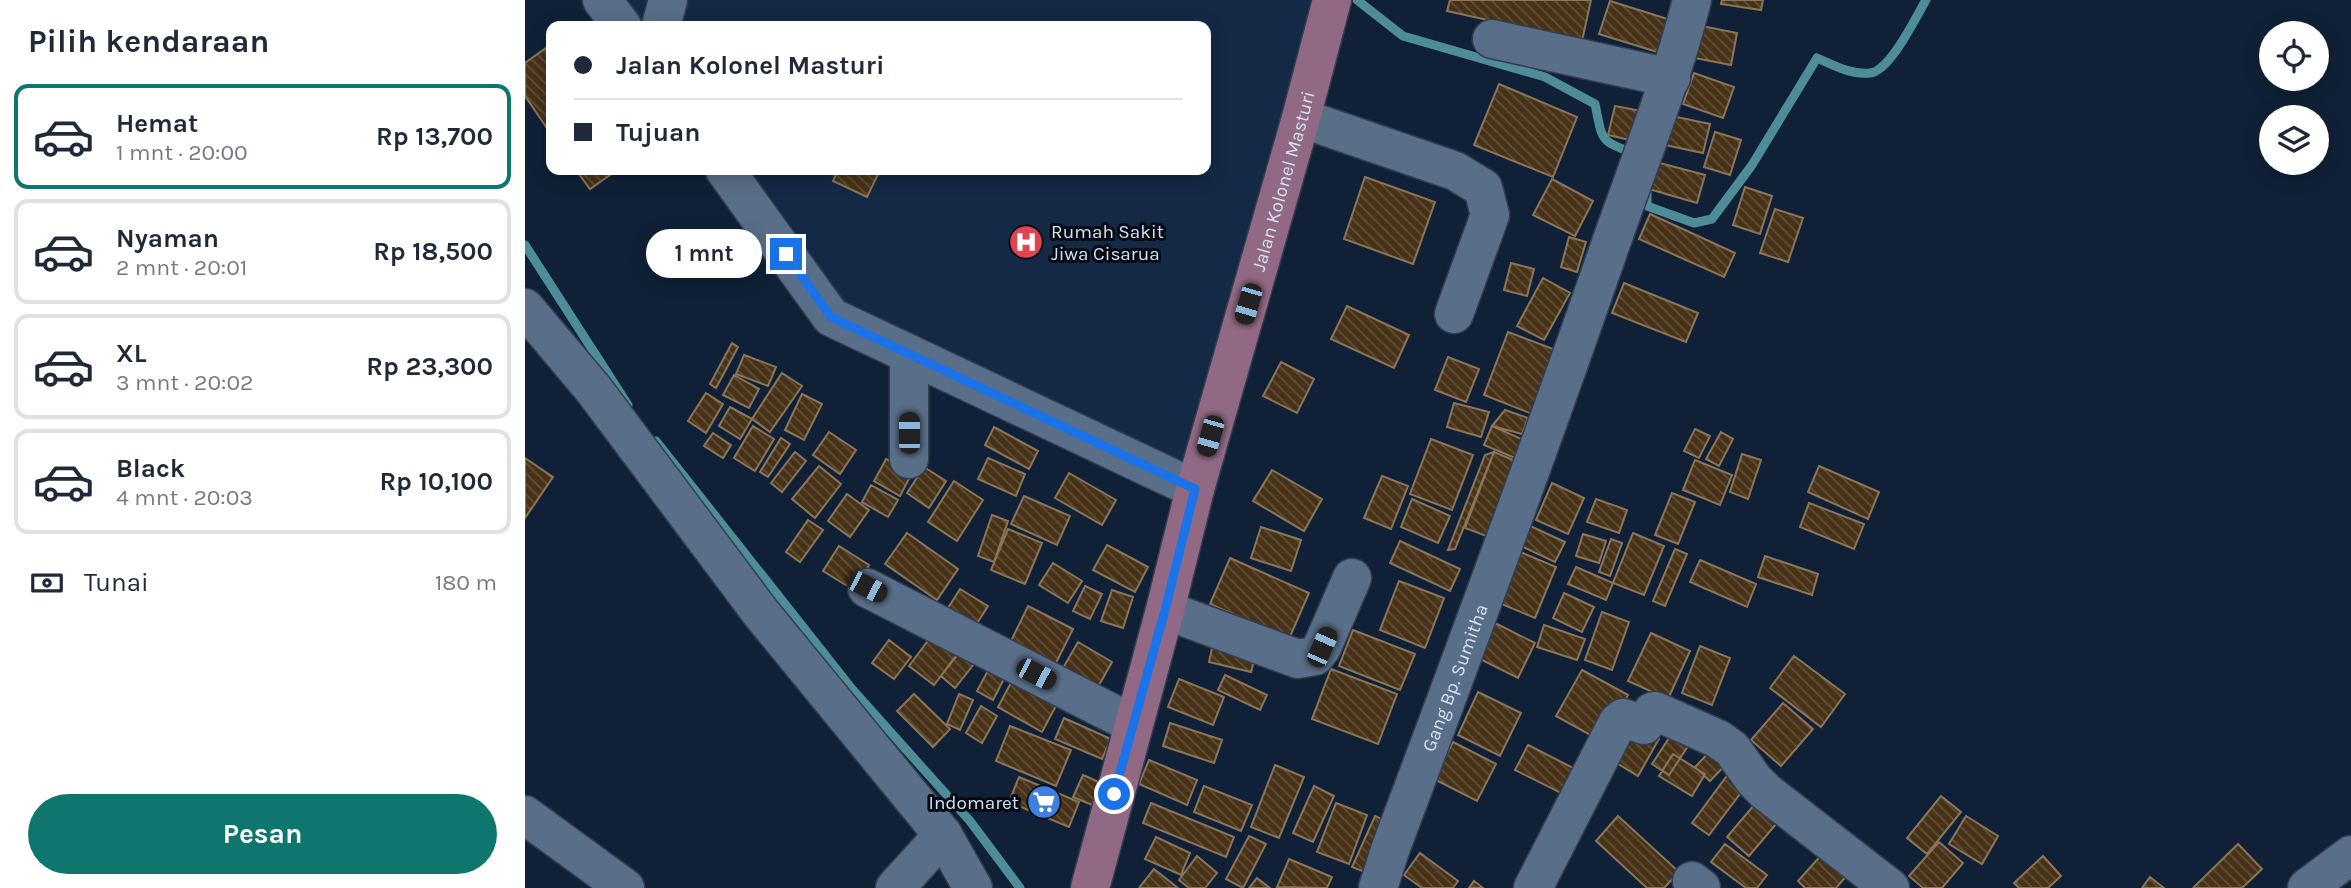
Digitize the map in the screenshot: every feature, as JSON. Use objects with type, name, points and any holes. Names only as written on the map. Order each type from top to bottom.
[{"type":"main road","name":"Jalan Kolonel Masturi","points":[[1090,888],[1195,489],[1332,0]]},
{"type":"street","points":[[602,0],[618,21]]},
{"type":"street","points":[[662,21],[668,0]]},
{"type":"street","name":"Gang Bp. Sumitha","points":[[1378,888],[1671,78],[1692,0]]},
{"type":"street","points":[[1492,39],[1671,78]]},
{"type":"street","points":[[1301,118],[1455,171],[1483,188],[1490,215],[1454,314]]},
{"type":"street","points":[[730,175],[831,317],[1195,489]]},
{"type":"street","points":[[525,308],[594,390],[761,613],[943,835],[973,888]]},
{"type":"street","points":[[909,354],[909,460]]},
{"type":"street","points":[[1165,610],[1298,659],[1315,656],[1322,647],[1352,578]]},
{"type":"street","points":[[867,587],[1133,724]]},
{"type":"street","points":[[1533,888],[1618,722],[1623,718],[1644,725],[1655,711],[1718,739],[1732,749],[1766,792],[1890,888]]},
{"type":"street","points":[[525,815],[625,888]]},
{"type":"street","points":[[895,888],[943,835]]},
{"type":"street","points":[[2307,888],[2351,855]]},
{"type":"shaded area","name":"Rumah Sakit Jiwa Cisarua","points":[[615,0],[1320,0],[1209,477],[839,315],[741,175],[1211,175],[1211,21],[631,21]]},
{"type":"building","points":[[1450,0],[1591,0],[1582,41],[1447,11]]},
{"type":"building","points":[[1722,0],[1763,0],[1761,10],[1721,4]]},
{"type":"building","points":[[1610,1],[1677,22],[1667,55],[1599,34]]},
{"type":"building","points":[[1697,25],[1737,33],[1731,65],[1690,57]]},
{"type":"building","points":[[546,48],[546,127],[525,96],[525,63]]},
{"type":"building","points":[[1694,73],[1734,87],[1723,118],[1683,104]]},
{"type":"building","points":[[1499,84],[1577,117],[1553,177],[1474,145]]},
{"type":"building","points":[[1615,106],[1641,111],[1634,141],[1608,135]]},
{"type":"building","points":[[1672,116],[1710,124],[1703,153],[1665,145]]},
{"type":"building","points":[[1715,132],[1741,140],[1730,175],[1704,167]]},
{"type":"building","points":[[1656,162],[1705,175],[1697,203],[1649,189]]},
{"type":"building","points":[[580,175],[610,175],[590,189]]},
{"type":"building","points":[[836,175],[878,175],[867,197],[833,181]]},
{"type":"building","points":[[1365,177],[1435,202],[1413,264],[1344,239]]},
{"type":"building","points":[[1552,179],[1593,201],[1575,236],[1533,215]]},
{"type":"building","points":[[1745,187],[1772,196],[1760,234],[1733,225]]},
{"type":"building","points":[[1775,209],[1803,218],[1788,262],[1760,253]]},
{"type":"building","points":[[1650,214],[1735,253],[1724,277],[1639,239]]},
{"type":"building","points":[[1569,237],[1586,242],[1577,272],[1561,267]]},
{"type":"building","points":[[1511,263],[1534,269],[1527,296],[1504,290]]},
{"type":"building","points":[[1543,278],[1570,293],[1544,340],[1517,326]]},
{"type":"building","points":[[1624,283],[1698,313],[1686,342],[1612,313]]},
{"type":"building","points":[[1347,306],[1409,335],[1394,368],[1331,339]]},
{"type":"building","points":[[1508,332],[1569,355],[1545,419],[1484,395]]},
{"type":"building","points":[[732,343],[738,347],[716,388],[710,384]]},
{"type":"building","points":[[744,355],[776,367],[768,386],[736,374]]},
{"type":"building","points":[[1448,357],[1479,369],[1466,402],[1435,390]]},
{"type":"building","points":[[1281,362],[1314,379],[1297,413],[1263,396]]},
{"type":"building","points":[[782,373],[802,386],[770,432],[752,419]]},
{"type":"building","points":[[734,375],[759,389],[749,408],[723,395]]},
{"type":"building","points":[[706,393],[723,404],[706,433],[688,421]]},
{"type":"building","points":[[802,394],[822,404],[804,440],[785,430]]},
{"type":"building","points":[[1454,403],[1489,412],[1481,437],[1447,427]]},
{"type":"building","points":[[730,407],[752,419],[740,439],[719,426]]},
{"type":"building","points":[[1505,410],[1528,418],[1522,434],[1492,426]]},
{"type":"building","points":[[753,426],[774,439],[755,471],[734,458]]},
{"type":"building","points":[[1492,426],[1535,445],[1527,463],[1484,445]]},
{"type":"building","points":[[994,427],[1038,451],[1029,469],[985,445]]},
{"type":"building","points":[[1695,429],[1710,436],[1699,458],[1684,451]]},
{"type":"building","points":[[829,432],[856,450],[840,474],[813,455]]},
{"type":"building","points":[[1721,432],[1733,439],[1719,466],[1706,459]]},
{"type":"building","points":[[713,433],[731,445],[723,458],[704,446]]},
{"type":"building","points":[[781,438],[790,444],[768,477],[760,472]]},
{"type":"building","points":[[1431,439],[1473,455],[1452,510],[1410,494]]},
{"type":"building","points":[[795,452],[806,461],[782,492],[771,483]]},
{"type":"building","points":[[1494,452],[1518,462],[1489,537],[1465,528]]},
{"type":"building","points":[[1494,452],[1455,549],[1448,550],[1485,455]]},
{"type":"building","points":[[1742,454],[1761,460],[1748,499],[1730,492]]},
{"type":"building","points":[[525,458],[553,477],[525,518]]},
{"type":"building","points":[[988,458],[1025,474],[1016,496],[978,479]]},
{"type":"building","points":[[886,459],[912,473],[900,496],[874,481]]},
{"type":"building","points":[[1695,460],[1732,475],[1720,505],[1683,490]]},
{"type":"building","points":[[819,466],[841,484],[815,518],[792,499]]},
{"type":"building","points":[[1819,466],[1879,492],[1868,519],[1808,492]]},
{"type":"building","points":[[924,467],[946,481],[929,508],[907,493]]},
{"type":"building","points":[[1272,470],[1322,499],[1304,531],[1253,501]]},
{"type":"building","points":[[1069,473],[1116,500],[1102,525],[1055,498]]},
{"type":"building","points":[[1382,476],[1408,486],[1391,529],[1364,518]]},
{"type":"building","points":[[954,481],[983,500],[957,541],[928,522]]},
{"type":"building","points":[[1552,483],[1584,498],[1568,534],[1536,520]]},
{"type":"building","points":[[871,485],[898,500],[888,517],[862,502]]},
{"type":"building","points":[[1672,493],[1695,502],[1678,544],[1655,535]]},
{"type":"building","points":[[847,494],[869,510],[850,537],[828,521]]},
{"type":"building","points":[[1024,496],[1070,516],[1057,545],[1011,524]]},
{"type":"building","points":[[1412,499],[1450,516],[1438,543],[1401,527]]},
{"type":"building","points":[[1596,499],[1627,510],[1619,533],[1587,522]]},
{"type":"building","points":[[1809,503],[1864,524],[1854,549],[1800,527]]},
{"type":"building","points":[[992,515],[1008,521],[994,562],[978,556]]},
{"type":"building","points":[[808,520],[823,530],[800,562],[786,552]]},
{"type":"building","points":[[1528,525],[1565,542],[1555,562],[1519,545]]},
{"type":"building","points":[[1261,527],[1301,540],[1291,571],[1251,558]]},
{"type":"building","points":[[1008,529],[1042,543],[1025,584],[991,570]]},
{"type":"building","points":[[907,533],[958,569],[937,600],[885,564]]},
{"type":"building","points":[[1633,533],[1664,546],[1644,595],[1613,583]]},
{"type":"building","points":[[1583,534],[1606,541],[1599,563],[1576,556]]},
{"type":"building","points":[[1611,539],[1622,543],[1610,576],[1599,572]]},
{"type":"building","points":[[1400,541],[1460,569],[1450,591],[1390,563]]},
{"type":"building","points":[[1107,545],[1148,567],[1135,592],[1093,570]]},
{"type":"building","points":[[839,546],[869,565],[854,590],[823,571]]},
{"type":"building","points":[[1513,549],[1556,567],[1535,618],[1492,600]]},
{"type":"building","points":[[1675,549],[1687,554],[1665,606],[1653,601]]},
{"type":"building","points":[[1765,556],[1818,574],[1812,595],[1758,577]]},
{"type":"building","points":[[1230,558],[1309,593],[1289,639],[1210,604]]},
{"type":"building","points":[[1700,560],[1756,584],[1747,607],[1690,582]]},
{"type":"building","points":[[1053,563],[1082,581],[1068,603],[1039,585]]},
{"type":"building","points":[[1576,567],[1613,583],[1606,600],[1568,584]]},
{"type":"building","points":[[1399,581],[1444,598],[1425,648],[1380,630]]},
{"type":"building","points":[[1085,586],[1102,594],[1090,619],[1073,611]]},
{"type":"building","points":[[960,589],[988,606],[971,633],[943,616]]},
{"type":"building","points":[[1112,590],[1133,597],[1123,628],[1101,621]]},
{"type":"building","points":[[1564,593],[1594,607],[1582,632],[1553,618]]},
{"type":"building","points":[[1028,606],[1073,629],[1055,665],[1010,643]]},
{"type":"building","points":[[1602,612],[1629,622],[1612,670],[1585,660]]},
{"type":"building","points":[[1491,621],[1535,643],[1518,678],[1474,656]]},
{"type":"building","points":[[1544,625],[1585,639],[1577,660],[1537,647]]},
{"type":"building","points":[[936,630],[961,649],[934,685],[909,666]]},
{"type":"building","points":[[1353,630],[1415,654],[1400,690],[1339,666]]},
{"type":"building","points":[[1651,633],[1690,651],[1668,699],[1628,681]]},
{"type":"building","points":[[889,640],[911,657],[894,679],[872,663]]},
{"type":"building","points":[[1078,642],[1112,662],[1098,687],[1063,668]]},
{"type":"building","points":[[1700,646],[1730,658],[1712,705],[1682,693]]},
{"type":"building","points":[[1212,648],[1255,657],[1251,672],[1209,662]]},
{"type":"building","points":[[960,652],[974,664],[955,688],[941,676]]},
{"type":"building","points":[[1794,656],[1845,694],[1821,727],[1770,688]]},
{"type":"building","points":[[992,663],[1008,671],[993,700],[977,691]]},
{"type":"building","points":[[1019,668],[1063,693],[1042,732],[998,707]]},
{"type":"building","points":[[1331,669],[1397,694],[1378,744],[1312,719]]},
{"type":"building","points":[[1582,670],[1628,695],[1603,742],[1556,716]]},
{"type":"building","points":[[1225,675],[1267,695],[1260,710],[1218,690]]},
{"type":"building","points":[[1179,679],[1224,697],[1213,725],[1168,707]]},
{"type":"building","points":[[1478,692],[1521,713],[1500,756],[1458,735]]},
{"type":"building","points":[[914,694],[950,729],[933,747],[897,711]]},
{"type":"building","points":[[959,694],[973,700],[960,730],[947,724]]},
{"type":"building","points":[[1783,703],[1813,729],[1781,766],[1751,740]]},
{"type":"building","points":[[981,706],[997,716],[982,743],[966,733]]},
{"type":"building","points":[[1064,718],[1111,739],[1102,759],[1055,739]]},
{"type":"building","points":[[1170,723],[1222,740],[1214,763],[1163,746]]},
{"type":"building","points":[[1630,723],[1659,739],[1638,776],[1610,759]]},
{"type":"building","points":[[1010,726],[1071,750],[1056,786],[996,761]]},
{"type":"building","points":[[1677,726],[1694,737],[1669,775],[1652,764]]},
{"type":"building","points":[[1453,742],[1496,764],[1477,801],[1434,779]]},
{"type":"building","points":[[1717,744],[1732,758],[1710,781],[1695,767]]},
{"type":"building","points":[[1528,745],[1583,773],[1571,798],[1515,770]]},
{"type":"building","points":[[1673,754],[1705,774],[1692,796],[1659,776]]},
{"type":"building","points":[[1149,760],[1197,780],[1187,805],[1139,784]]},
{"type":"building","points":[[1275,765],[1304,777],[1279,838],[1251,827]]},
{"type":"building","points":[[1732,769],[1749,782],[1709,835],[1692,823]]},
{"type":"building","points":[[1083,775],[1101,783],[1092,805],[1073,797]]},
{"type":"building","name":"Indomaret","points":[[1019,777],[1079,802],[1069,827],[1009,802]]},
{"type":"building","points":[[1204,786],[1252,805],[1241,831],[1194,812]]},
{"type":"building","points":[[1314,786],[1334,796],[1313,842],[1293,833]]},
{"type":"building","points":[[1941,796],[1961,812],[1927,854],[1907,838]]},
{"type":"building","points":[[1760,798],[1782,817],[1749,856],[1727,837]]},
{"type":"building","points":[[1151,803],[1234,837],[1226,857],[1143,823]]},
{"type":"building","points":[[1336,803],[1367,815],[1349,864],[1317,852]]},
{"type":"building","points":[[1375,816],[1390,823],[1372,875],[1352,867]]},
{"type":"building","points":[[1618,816],[1679,872],[1664,888],[1647,888],[1596,841]]},
{"type":"building","points":[[1966,816],[1998,836],[1982,864],[1949,844]]},
{"type":"building","points":[[1249,836],[1266,844],[1243,888],[1226,879]]},
{"type":"building","points":[[1156,837],[1190,853],[1181,875],[1145,859]]},
{"type":"building","points":[[1939,842],[1963,863],[1942,888],[1923,888],[1909,876]]},
{"type":"building","points":[[1725,844],[1767,875],[1757,888],[1746,888],[1711,862]]},
{"type":"building","points":[[2238,844],[2262,869],[2242,888],[2193,888]]},
{"type":"building","points":[[1825,851],[1849,873],[1836,888],[1805,888],[1798,881]]},
{"type":"building","points":[[1420,853],[1458,881],[1453,888],[1422,888],[1404,875]]},
{"type":"building","points":[[1197,856],[1217,873],[1205,888],[1189,888],[1179,880]]},
{"type":"building","points":[[2043,856],[2061,876],[2048,888],[2019,888],[2014,883]]},
{"type":"building","points":[[1289,859],[1332,877],[1327,888],[1277,887]]},
{"type":"building","points":[[1154,869],[1178,888],[1139,888]]},
{"type":"building","points":[[2150,877],[2164,888],[2142,888]]},
{"type":"building","points":[[1257,878],[1270,888],[1249,888]]},
{"type":"building","points":[[1474,881],[1483,888],[1469,888]]},
{"type":"waterway","points":[[1357,0],[1403,36],[1545,77],[1595,104],[1605,138],[1615,146],[1635,154]]},
{"type":"waterway","points":[[1647,188],[1647,206],[1694,223],[1712,219],[1752,165],[1817,58],[1856,72],[1870,73],[1878,70],[1894,54],[1926,0]]},
{"type":"waterway","points":[[525,245],[628,405]]},
{"type":"waterway","points":[[656,441],[852,689],[970,821],[1020,888]]},
{"type":"place","name":"Rumah Sakit Jiwa Cisarua","points":[[1026,242]]},
{"type":"place","name":"Indomaret","points":[[1044,802]]},
{"type":"route","points":[[786,254],[831,317],[1195,489],[1114,794]]}]
